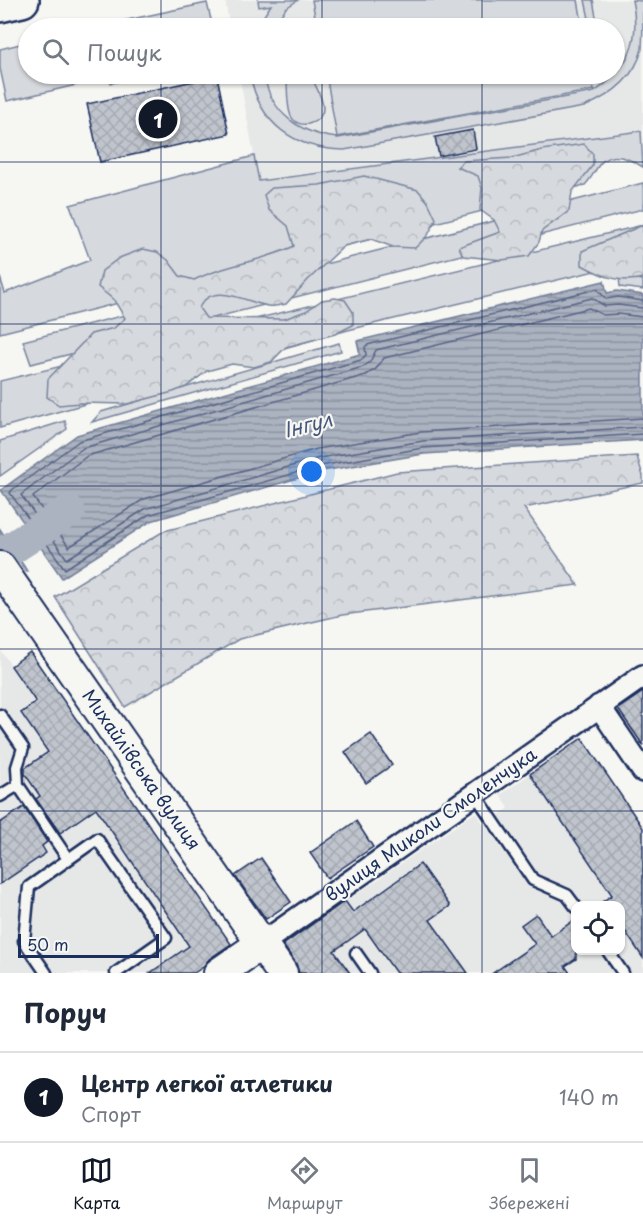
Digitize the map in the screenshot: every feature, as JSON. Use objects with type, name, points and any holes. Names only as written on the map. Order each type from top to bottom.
[{"type":"main road","points":[[0,5],[22,0]]},
{"type":"street","name":"Михайлівська вулиця","points":[[0,567],[282,973]]},
{"type":"street","name":"вулиця Миколи Смоленчука","points":[[219,973],[643,675]]},
{"type":"street","points":[[599,706],[643,771]]},
{"type":"lane","points":[[0,715],[23,748],[17,767],[18,785],[68,859]]},
{"type":"lane","points":[[0,796],[18,785]]},
{"type":"lane","points":[[475,794],[533,880],[567,895],[571,901]]},
{"type":"lane","points":[[46,973],[24,941],[29,887],[97,839],[166,938],[116,973]]},
{"type":"lane","points":[[356,953],[370,973]]},
{"type":"lane","points":[[610,955],[623,973]]},
{"type":"shaded area","points":[[225,0],[643,0],[643,146],[641,131],[259,182],[241,84],[625,84],[625,18],[228,18]]},
{"type":"shaded area","points":[[0,650],[11,665],[30,652],[233,946],[194,973],[0,973]]},
{"type":"shaded area","points":[[582,738],[643,828],[643,973],[298,973],[280,947],[476,812],[484,825],[509,808],[500,795]]},
{"type":"green space","points":[[258,0],[298,0],[286,8],[279,18],[263,18],[271,5],[259,7]]},
{"type":"green space","points":[[312,0],[578,0],[581,18],[315,18]]},
{"type":"green space","points":[[585,0],[593,0],[596,18],[589,18]]},
{"type":"green space","points":[[632,0],[643,1],[642,49],[634,69],[625,79],[625,61],[630,52],[635,28]]},
{"type":"green space","points":[[207,3],[211,18],[137,18]]},
{"type":"green space","points":[[18,44],[18,84],[81,84],[7,101],[0,68],[0,49]]},
{"type":"green space","points":[[253,84],[266,84],[280,110],[299,126],[324,136],[338,138],[594,92],[605,84],[621,84],[584,107],[344,150],[309,145],[282,130],[261,107]]},
{"type":"green space","points":[[287,84],[315,84],[323,105],[322,114],[319,119],[309,124],[299,123],[291,116]]},
{"type":"green space","points":[[328,84],[593,84],[594,90],[337,137]]},
{"type":"green space","points":[[641,131],[643,167],[621,157],[609,157],[599,165],[585,185],[0,333],[0,277],[5,293],[90,260],[70,205],[254,156],[259,181]]},
{"type":"green space","points":[[584,144],[593,154],[593,165],[572,192],[569,211],[542,231],[539,242],[529,256],[502,260],[463,256],[459,247],[500,232],[494,220],[480,210],[482,188],[478,176],[457,167],[464,161],[512,158],[542,150]]},
{"type":"green space","points":[[364,176],[418,190],[428,202],[436,219],[428,235],[415,248],[393,247],[371,239],[344,246],[286,304],[268,306],[221,294],[212,295],[199,308],[206,318],[284,319],[306,311],[322,300],[335,298],[345,300],[353,312],[353,325],[335,334],[286,347],[271,362],[254,367],[232,364],[207,371],[186,387],[127,404],[59,405],[47,397],[48,379],[91,334],[114,328],[125,318],[114,300],[98,287],[102,271],[119,258],[143,249],[157,252],[168,260],[180,276],[194,280],[219,270],[269,256],[294,246],[288,226],[269,210],[264,195],[272,188],[319,185]]},
{"type":"green space","points":[[643,183],[643,209],[31,364],[23,341]]},
{"type":"green space","points":[[643,225],[643,266],[624,264],[348,330],[0,428],[0,381]]},
{"type":"green space","points":[[643,225],[643,278],[627,280],[611,278],[582,265],[582,251]]},
{"type":"green space","points":[[619,277],[643,280],[643,290],[620,287]]},
{"type":"green space","points":[[339,343],[341,351],[92,422],[101,412]]},
{"type":"green space","points":[[65,421],[67,429],[0,476],[0,441]]},
{"type":"green space","points":[[637,456],[643,483],[524,508],[578,585],[342,615],[239,639],[125,707],[55,597],[164,531],[397,472]]},
{"type":"water","points":[[604,281],[607,293],[617,291],[643,295],[643,440],[424,454],[322,471],[151,521],[62,578],[1,490],[77,435],[360,354],[357,341]]},
{"type":"water","points":[[0,529],[27,571],[0,576]]},
{"type":"pier","points":[[0,535],[26,574],[0,579]]},
{"type":"building","points":[[180,84],[219,84],[229,134],[100,162],[87,104]]},
{"type":"building","points":[[473,130],[476,149],[439,156],[435,137]]},
{"type":"building","points":[[30,652],[231,944],[194,973],[150,973],[189,946],[96,808],[60,833],[36,799],[40,796],[25,774],[25,768],[48,752],[21,713],[36,702],[11,666]]},
{"type":"building","points":[[643,692],[643,745],[618,709]]},
{"type":"building","points":[[371,734],[392,765],[366,783],[345,752]]},
{"type":"building","points":[[582,738],[643,828],[643,958],[625,931],[625,901],[603,901],[612,895],[530,774]]},
{"type":"building","points":[[24,807],[47,842],[42,846],[46,853],[0,884],[0,823]]},
{"type":"building","points":[[356,821],[373,847],[327,878],[310,853]]},
{"type":"building","points":[[261,858],[291,902],[266,919],[235,876]]},
{"type":"building","points":[[420,864],[450,906],[430,920],[468,973],[396,973],[365,929],[334,951],[350,973],[299,973],[296,963],[283,945],[345,901],[353,912]]},
{"type":"building","points":[[536,914],[551,936],[571,922],[571,955],[576,955],[576,959],[565,966],[570,973],[493,973],[535,944],[521,925]]},
{"type":"waterway","name":"Інгул","points":[[0,556],[69,511]]},
{"type":"place","name":"Центр легкої атлетики","points":[[158,119]]}]
